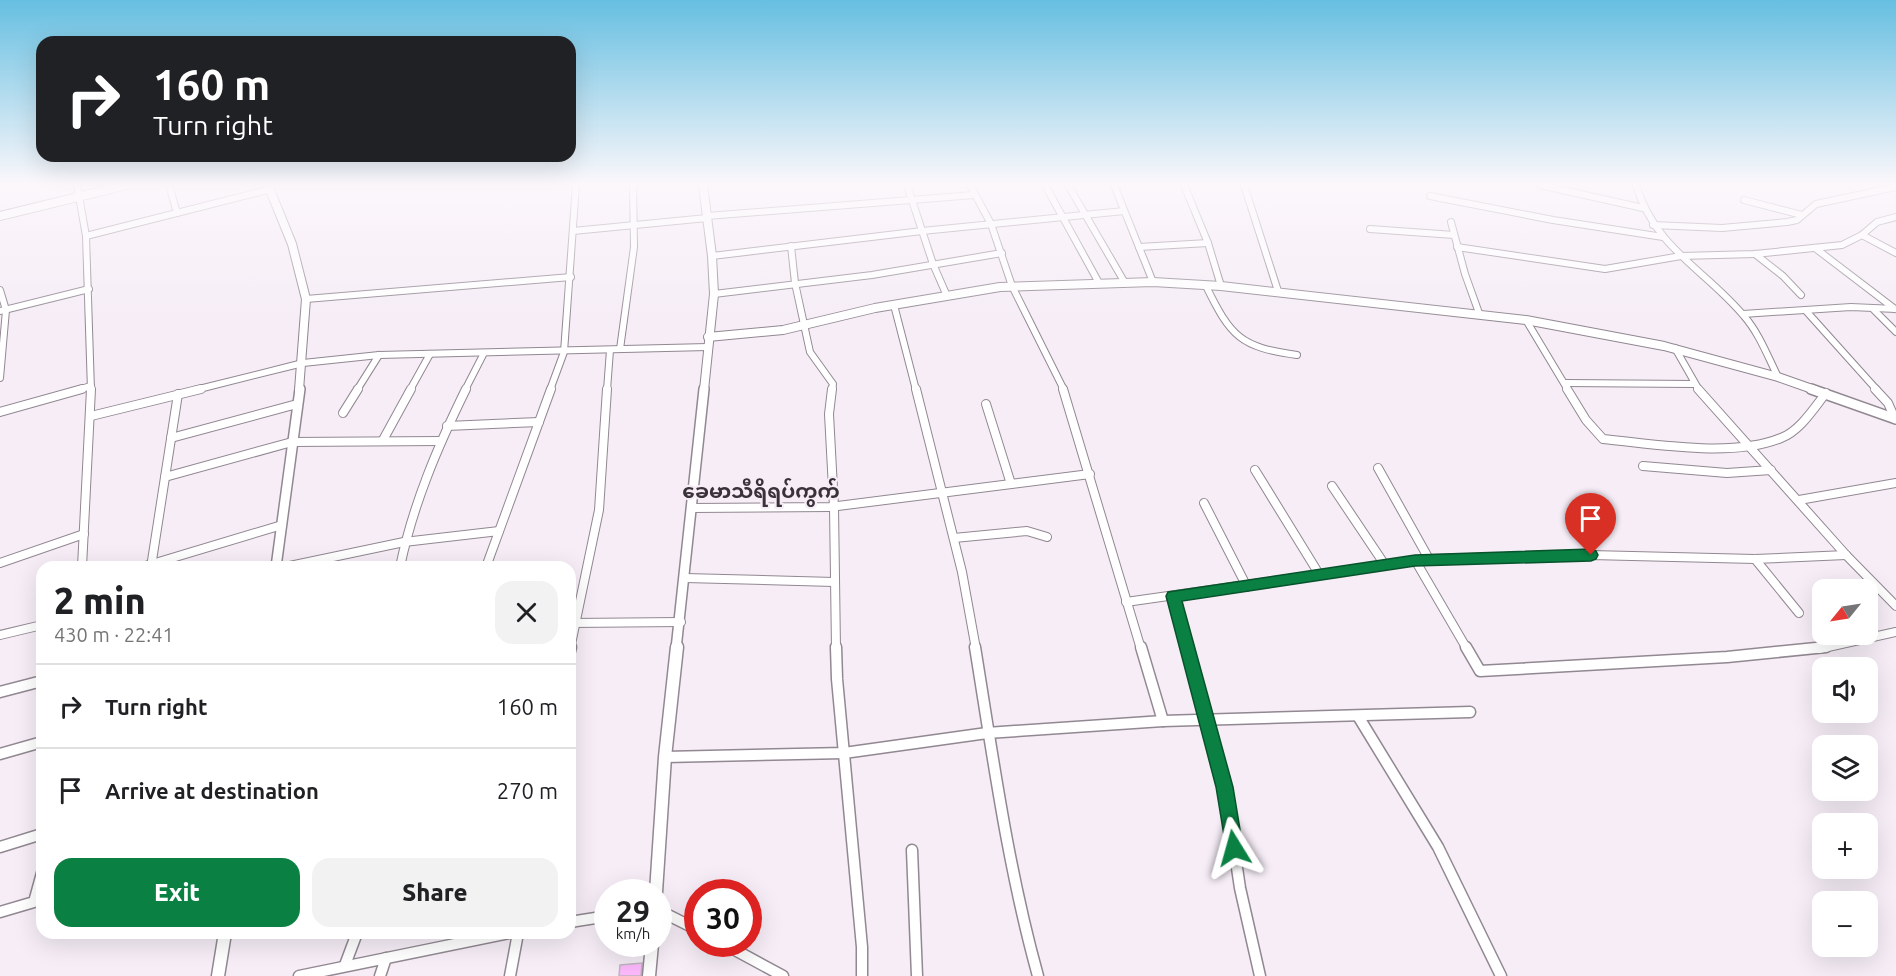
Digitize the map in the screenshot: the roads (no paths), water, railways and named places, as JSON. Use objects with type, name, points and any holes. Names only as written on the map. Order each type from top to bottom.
[{"type":"street","points":[[82,561],[91,416],[89,289],[85,231]]},
{"type":"street","points":[[86,236],[108,231]]},
{"type":"street","points":[[277,561],[303,363],[306,299],[287,231]]},
{"type":"street","points":[[488,561],[564,352],[573,231],[578,231]]},
{"type":"street","points":[[620,349],[634,231]]},
{"type":"street","points":[[657,879],[665,757],[714,294],[709,231]]},
{"type":"street","points":[[922,231],[947,296]]},
{"type":"street","points":[[712,256],[926,231]]},
{"type":"street","points":[[993,231],[1012,286],[1062,386],[1163,721]]},
{"type":"street","points":[[1071,231],[1099,284]]},
{"type":"street","points":[[1095,231],[1125,283]]},
{"type":"street","points":[[1132,231],[1153,282]]},
{"type":"street","points":[[1203,231],[1221,286]]},
{"type":"street","points":[[1259,231],[1278,291]]},
{"type":"street","points":[[1392,231],[1454,235]]},
{"type":"street","points":[[1453,231],[1479,314]]},
{"type":"street","points":[[1621,231],[1663,237]]},
{"type":"street","points":[[1658,231],[1681,256],[1743,314],[1778,377]]},
{"type":"street","points":[[1457,247],[1605,269],[1681,256],[1755,254],[1842,245],[1867,231]]},
{"type":"street","points":[[1862,235],[1896,253]]},
{"type":"street","points":[[1139,247],[1208,243]]},
{"type":"street","points":[[791,246],[795,283],[810,352],[833,384],[829,414],[834,507],[837,679],[862,947],[862,976]]},
{"type":"street","points":[[1815,248],[1896,309]]},
{"type":"street","points":[[714,294],[872,275],[1002,253]]},
{"type":"street","points":[[1755,254],[1783,276],[1801,295]]},
{"type":"street","points":[[306,299],[571,277]]},
{"type":"street","points":[[91,416],[303,363],[379,355],[564,352],[708,342],[803,326],[894,305],[1012,286],[1153,282],[1278,291],[1526,320],[1675,348],[1778,377],[1895,419]]},
{"type":"street","points":[[1206,286],[1223,318],[1237,335],[1260,349],[1296,356]]},
{"type":"street","points":[[3,310],[89,289]]},
{"type":"street","points":[[0,290],[3,310],[0,378]]},
{"type":"street","points":[[894,305],[913,373],[968,601],[987,733],[1028,944],[1038,976]]},
{"type":"street","points":[[1743,314],[1807,312],[1851,307],[1896,309]]},
{"type":"street","points":[[1873,309],[1896,332]]},
{"type":"street","points":[[1807,312],[1888,403],[1895,419]]},
{"type":"street","points":[[1526,320],[1598,436],[1603,439],[1700,449],[1749,445],[1782,438],[1801,424],[1826,393]]},
{"type":"street","points":[[1675,348],[1694,384],[1846,555],[1896,606]]},
{"type":"street","points":[[576,610],[599,510],[610,350]]},
{"type":"street","points":[[382,440],[430,354]]},
{"type":"street","points":[[401,561],[404,542],[447,426],[484,354]]},
{"type":"street","points":[[343,413],[379,355]]},
{"type":"street","points":[[1565,383],[1694,384]]},
{"type":"street","points":[[0,412],[91,386]]},
{"type":"street","points":[[153,561],[178,394]]},
{"type":"street","points":[[171,438],[297,404]]},
{"type":"street","points":[[986,404],[1011,484]]},
{"type":"street","points":[[447,426],[539,422]]},
{"type":"street","points":[[165,477],[292,442],[441,441]]},
{"type":"street","points":[[1643,466],[1727,473],[1771,470]]},
{"type":"street","points":[[1378,468],[1429,559]]},
{"type":"street","points":[[1255,470],[1319,574]]},
{"type":"street","points":[[692,508],[834,507],[1090,474]]},
{"type":"street","points":[[1799,500],[1896,483]]},
{"type":"street","points":[[1332,486],[1385,565]]},
{"type":"street","points":[[1204,503],[1247,586]]},
{"type":"street","points":[[165,561],[282,525]]},
{"type":"street","points":[[314,561],[404,542],[499,531]]},
{"type":"street","points":[[954,538],[1028,531],[1047,537]]},
{"type":"street","points":[[0,563],[84,534]]},
{"type":"street","points":[[1126,602],[1429,559],[1591,555],[1755,559],[1846,555]]},
{"type":"street","points":[[1755,559],[1799,613]]},
{"type":"street","points":[[1415,560],[1480,670],[1813,650],[1896,632]]},
{"type":"street","points":[[685,578],[834,582]]},
{"type":"street","points":[[1173,596],[1205,721],[1225,787],[1240,888],[1260,976]]},
{"type":"street","points":[[576,623],[681,622]]},
{"type":"street","points":[[0,635],[36,626]]},
{"type":"street","points":[[0,692],[36,683]]},
{"type":"street","points":[[665,757],[844,753],[987,733],[1163,721],[1470,712]]},
{"type":"street","points":[[1358,716],[1438,847],[1501,976]]},
{"type":"street","points":[[0,754],[36,744]]},
{"type":"street","points":[[0,847],[36,836]]},
{"type":"street","points":[[912,850],[917,976]]},
{"type":"street","points":[[0,912],[34,902],[36,895]]},
{"type":"street","points":[[576,921],[594,918]]},
{"type":"street","points":[[218,976],[224,939]]},
{"type":"street","points":[[345,965],[355,939]]},
{"type":"street","points":[[299,976],[479,939]]},
{"type":"street","points":[[510,976],[517,939]]},
{"type":"street","points":[[649,976],[650,957]]},
{"type":"street","points":[[748,957],[783,976]]},
{"type":"street","points":[[380,976],[386,958]]},
{"type":"district","name":"ခေမာသီရိရပ်ကွက်","points":[[761,490]]}]
